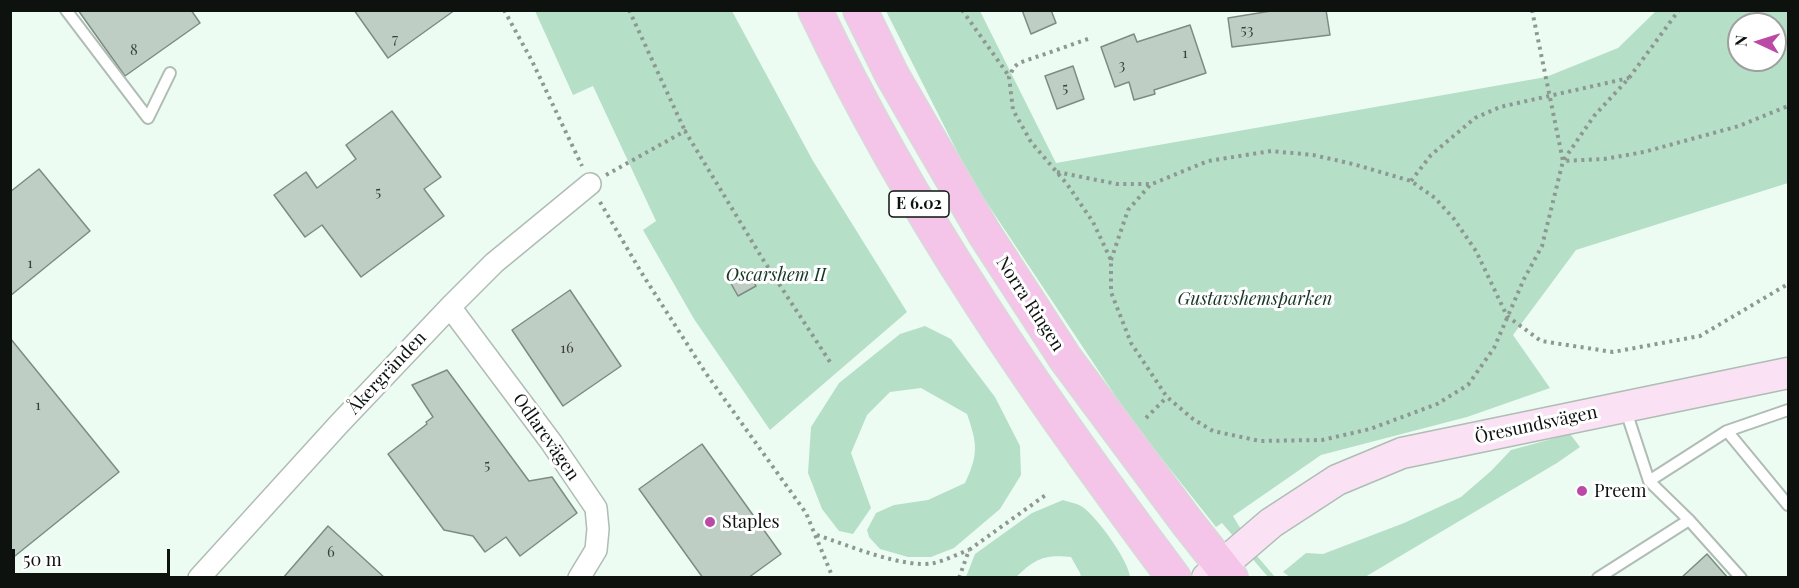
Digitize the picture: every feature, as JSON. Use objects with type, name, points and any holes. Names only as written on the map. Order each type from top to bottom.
[{"type":"main road","name":"E 6.02","points":[[815,10],[896,164],[950,256],[993,323],[1174,578]]},
{"type":"main road","name":"Norra Ringen","points":[[860,10],[891,75],[984,233],[1065,358],[1217,570]]},
{"type":"main road","points":[[1084,453],[1088,486],[1143,564],[1149,578]]},
{"type":"street","name":"Åkergränden","points":[[199,578],[339,424],[450,307],[494,263],[590,184]]},
{"type":"street","name":"Odlarevägen","points":[[450,307],[551,442],[596,508],[598,529],[596,550],[579,578]]},
{"type":"street","name":"Öresundsvägen","points":[[1217,570],[1271,523],[1337,480],[1402,453],[1788,373]]},
{"type":"lane","points":[[66,10],[148,118],[170,73]]},
{"type":"lane","points":[[1625,407],[1649,481],[1689,520],[1741,578]]},
{"type":"lane","points":[[1649,481],[1727,432],[1788,410]]},
{"type":"lane","points":[[1727,432],[1788,505]]},
{"type":"lane","points":[[1598,578],[1689,520]]},
{"type":"path","points":[[504,10],[590,184],[641,272],[705,372],[806,513],[833,578]]},
{"type":"path","points":[[628,10],[684,131],[762,258],[832,365]]},
{"type":"path","points":[[962,10],[1009,77],[1013,110],[1031,142],[1057,172],[1093,222],[1111,260]]},
{"type":"path","points":[[1532,10],[1563,161]]},
{"type":"path","points":[[1152,184],[1128,210],[1111,260],[1111,292],[1131,343],[1167,398],[1193,419],[1213,431],[1260,441],[1300,442],[1343,436],[1370,429],[1437,404],[1468,385],[1494,348],[1524,279],[1542,246],[1563,161],[1594,116],[1629,78],[1679,10]]},
{"type":"path","points":[[1009,77],[1019,63],[1088,39]]},
{"type":"path","points":[[1411,182],[1431,155],[1475,118],[1500,107],[1629,78]]},
{"type":"path","points":[[1563,161],[1604,159],[1644,152],[1739,126],[1788,106]]},
{"type":"path","points":[[590,184],[684,131]]},
{"type":"path","points":[[1057,172],[1117,184],[1152,184],[1208,161],[1271,151],[1313,154],[1411,182],[1435,198],[1460,227],[1476,251],[1507,316],[1541,341],[1613,352],[1700,336],[1788,284]]},
{"type":"path","points":[[1146,418],[1167,398]]},
{"type":"path","points":[[816,535],[866,552],[919,564],[934,563],[969,550],[1047,494]]},
{"type":"path","points":[[959,578],[969,550]]},
{"type":"green space","name":"Oscarshem II","points":[[535,11],[732,11],[813,161],[907,312],[770,430],[694,319],[643,230],[656,221],[593,86],[573,95]]},
{"type":"green space","name":"Gustavshemsparken","points":[[886,11],[980,11],[1056,163],[1546,77],[1618,48],[1656,11],[1788,11],[1788,183],[1576,250],[1513,335],[1550,388],[1467,417],[1321,455],[1233,516],[1257,556],[1275,577],[1268,577],[1222,523],[1216,527],[1132,421],[971,179]]},
{"type":"green space","points":[[925,326],[951,339],[995,397],[1020,446],[1021,475],[1000,509],[954,548],[931,557],[908,557],[880,549],[869,537],[867,530],[876,513],[894,505],[928,500],[965,483],[973,464],[975,448],[967,414],[921,388],[890,392],[867,415],[851,453],[871,508],[853,534],[839,531],[822,509],[808,473],[811,427],[839,383],[900,334]]},
{"type":"green space","points":[[1570,434],[1580,447],[1365,577],[1290,577],[1283,572],[1306,553],[1323,554],[1404,523],[1461,497],[1511,450]]},
{"type":"green space","points":[[1063,500],[1081,506],[1095,519],[1118,550],[1130,577],[1081,577],[1071,557],[1054,556],[1040,559],[1016,577],[966,577],[975,554],[1032,513]]},
{"type":"building","points":[[78,10],[191,10],[200,23],[125,76]]},
{"type":"building","points":[[354,10],[455,10],[388,58]]},
{"type":"building","points":[[1022,10],[1051,10],[1056,23],[1031,34]]},
{"type":"building","points":[[1277,10],[1326,10],[1330,35],[1232,47],[1228,18]]},
{"type":"building","points":[[1190,25],[1206,73],[1154,90],[1155,94],[1134,100],[1129,82],[1115,87],[1101,47],[1134,34],[1137,42]]},
{"type":"building","points":[[1073,66],[1084,99],[1057,109],[1045,76]]},
{"type":"building","points":[[392,111],[441,177],[424,189],[444,216],[361,277],[322,225],[305,237],[274,195],[306,172],[317,188],[356,159],[346,145]]},
{"type":"building","points":[[39,169],[90,231],[10,296],[10,192]]},
{"type":"building","points":[[747,270],[756,286],[738,296],[729,280]]},
{"type":"building","points":[[570,290],[621,366],[563,406],[512,330]]},
{"type":"building","points":[[10,338],[119,472],[10,560]]},
{"type":"building","points":[[447,370],[529,481],[552,477],[577,513],[520,556],[506,537],[485,552],[473,536],[444,530],[388,454],[433,417],[412,385]]},
{"type":"building","name":"Staples","points":[[702,444],[781,554],[748,578],[703,578],[639,489]]},
{"type":"building","points":[[328,526],[385,578],[283,578]]},
{"type":"building","points":[[1707,554],[1728,578],[1681,578]]},
{"type":"place","name":"Preem","points":[[1582,491]]},
{"type":"place","name":"Staples","points":[[710,522]]}]
